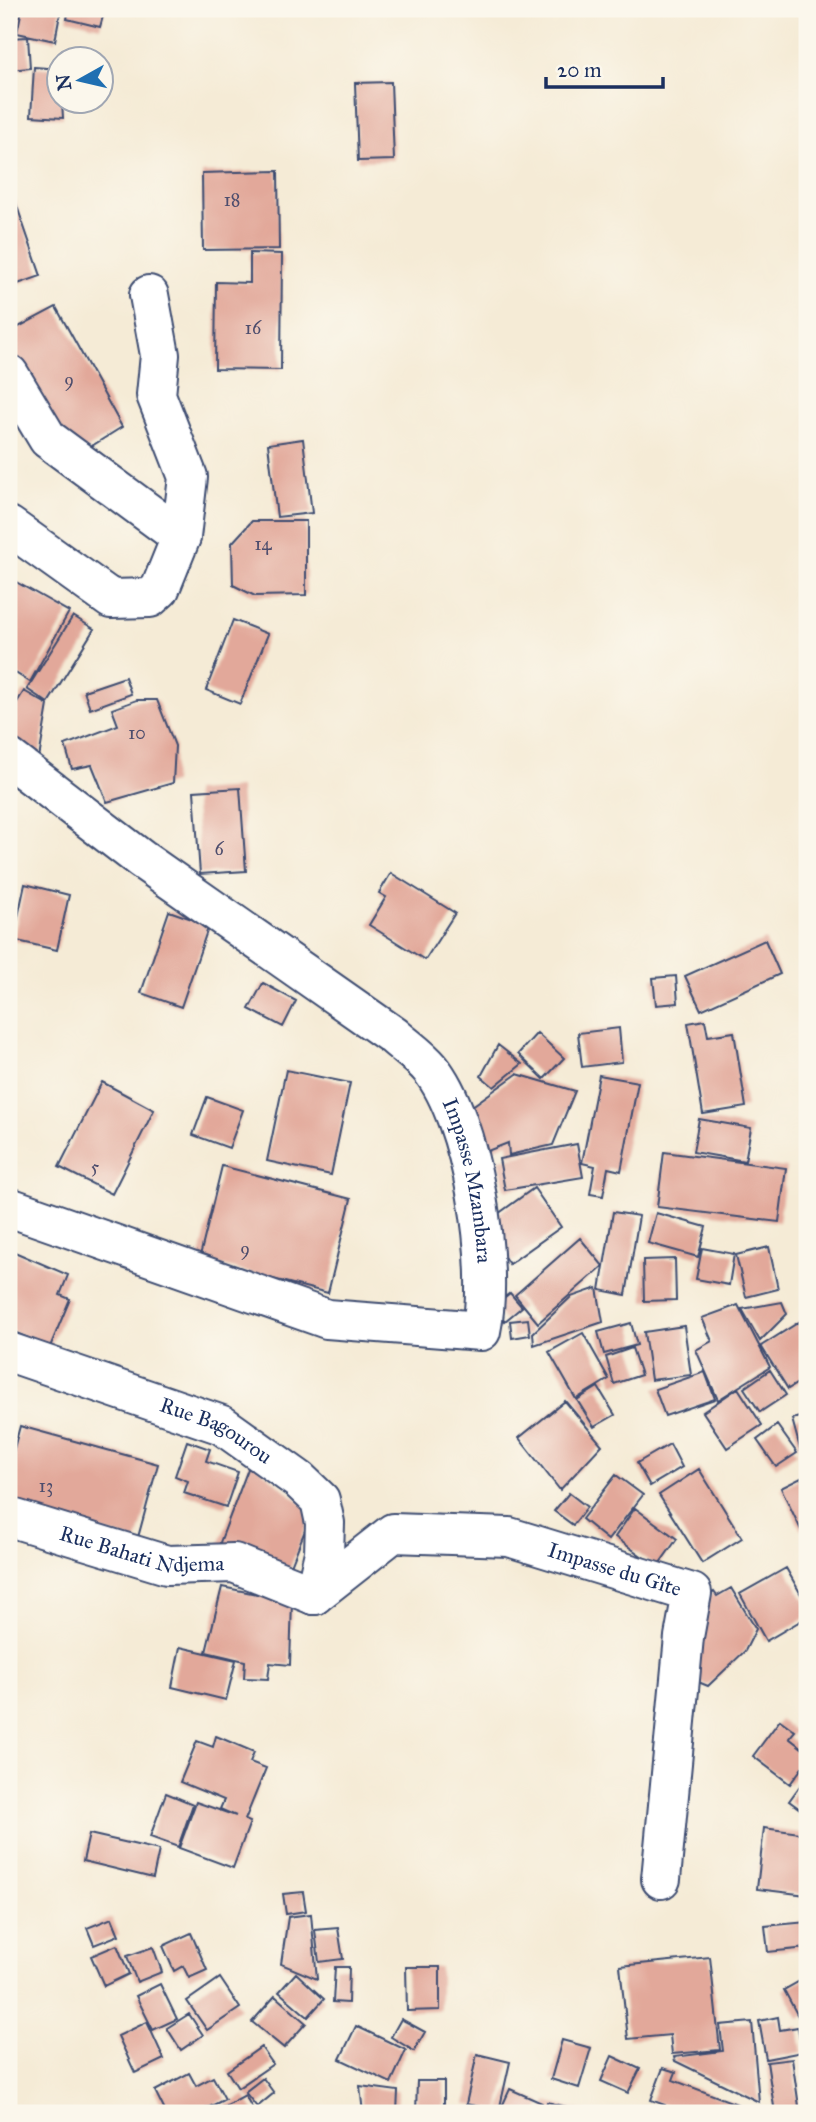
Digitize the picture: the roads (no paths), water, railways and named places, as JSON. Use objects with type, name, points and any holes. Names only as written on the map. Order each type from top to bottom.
[{"type":"street","points":[[9,526],[111,599],[129,601],[150,598],[160,589],[181,537],[188,477],[156,395],[160,355],[149,295]]},
{"type":"street","points":[[9,374],[48,439],[181,537]]},
{"type":"street","name":"Impasse Mzambara","points":[[9,758],[141,859],[394,1036],[430,1068],[453,1110],[478,1196],[486,1263],[486,1307],[481,1331],[327,1319],[9,1207]]},
{"type":"street","name":"Rue Bagourou","points":[[9,1352],[222,1424],[299,1480],[320,1500],[325,1522],[324,1553],[314,1595]]},
{"type":"street","name":"Rue Bahati Ndjema","points":[[9,1517],[167,1565],[234,1563],[314,1595]]},
{"type":"street","name":"Impasse du Gîte","points":[[314,1595],[393,1534],[509,1537],[692,1593],[684,1637],[662,1879]]}]
